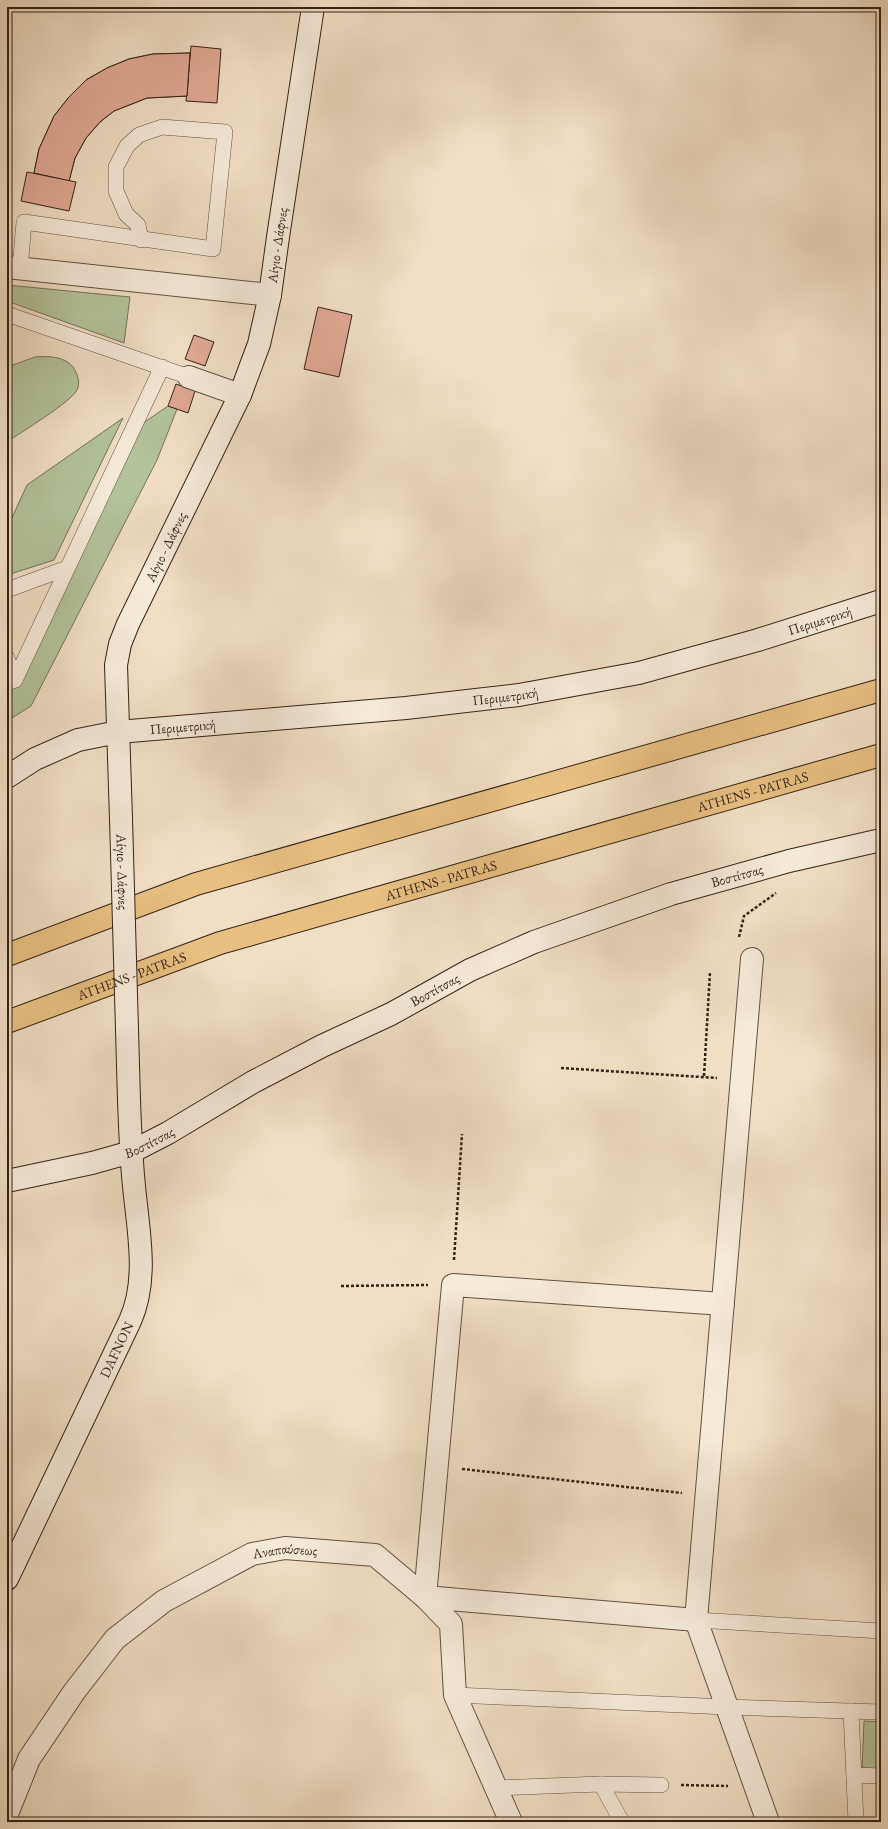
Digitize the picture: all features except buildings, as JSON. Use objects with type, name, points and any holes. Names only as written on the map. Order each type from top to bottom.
[{"type":"highway","points":[[7,955],[196,884],[881,690]]},
{"type":"highway","name":"ATHENS - PATRAS","points":[[7,1022],[220,943],[881,755]]},
{"type":"street","name":"Αίγιο - Δάφνες","points":[[129,1100],[116,665],[120,644],[128,624],[240,395],[259,344],[270,295],[313,7]]},
{"type":"street","points":[[14,268],[270,295]]},
{"type":"street","points":[[189,377],[240,395]]},
{"type":"street","name":"Περιμετρική","points":[[7,777],[35,759],[78,740],[118,732],[406,708],[519,695],[639,673],[758,640],[881,601]]},
{"type":"street","name":"Βοστίτσας","points":[[7,1181],[131,1152],[168,1133],[253,1082],[315,1050],[391,1014],[470,970],[520,949],[671,894],[789,861],[881,840]]},
{"type":"street","points":[[752,959],[696,1620],[768,1822]]},
{"type":"street","name":"DAFNON","points":[[7,1579],[134,1311],[139,1289],[141,1267],[131,1152],[129,1100]]},
{"type":"street","points":[[696,1620],[424,1597],[452,1284],[723,1304]]},
{"type":"street","name":"Αναπαύσεως","points":[[7,1814],[28,1759],[74,1692],[115,1639],[164,1601],[209,1576],[252,1554],[272,1549],[285,1548],[375,1555],[424,1597],[451,1624],[455,1695],[511,1822]]},
{"type":"lane","points":[[14,268],[24,222],[141,240],[213,249],[224,132],[162,127],[139,135],[127,146],[116,168],[115,188],[122,207],[138,225],[141,240]]},
{"type":"lane","points":[[7,314],[189,377]]},
{"type":"lane","points":[[11,681],[67,568],[162,367]]},
{"type":"lane","points":[[7,590],[67,568]]},
{"type":"lane","points":[[7,658],[11,681]]},
{"type":"lane","points":[[696,1620],[881,1631]]},
{"type":"lane","points":[[455,1695],[881,1712]]},
{"type":"lane","points":[[852,1711],[856,1822]]},
{"type":"lane","points":[[854,1775],[881,1776]]},
{"type":"lane","points":[[495,1788],[601,1784],[661,1785]]},
{"type":"lane","points":[[601,1784],[622,1822]]},
{"type":"path","points":[[738,943],[744,916],[786,885],[789,861]]},
{"type":"path","points":[[704,1076],[710,972]]},
{"type":"path","points":[[561,1068],[704,1076],[742,1080]]},
{"type":"path","points":[[341,1286],[452,1284],[462,1134]]},
{"type":"path","points":[[436,1466],[706,1496]]},
{"type":"path","points":[[661,1785],[755,1787]]},
{"type":"green space","points":[[7,285],[130,297],[124,343],[7,301]]},
{"type":"green space","points":[[35,357],[56,358],[69,363],[77,375],[79,381],[78,387],[73,396],[45,417],[7,442],[7,367]]},
{"type":"green space","points":[[168,406],[177,409],[157,460],[31,706],[7,721],[7,683],[133,430]]},
{"type":"green space","points":[[123,418],[54,560],[7,575],[7,523],[10,522],[27,485]]},
{"type":"green space","points":[[864,1721],[881,1722],[881,1769],[862,1768]]}]
